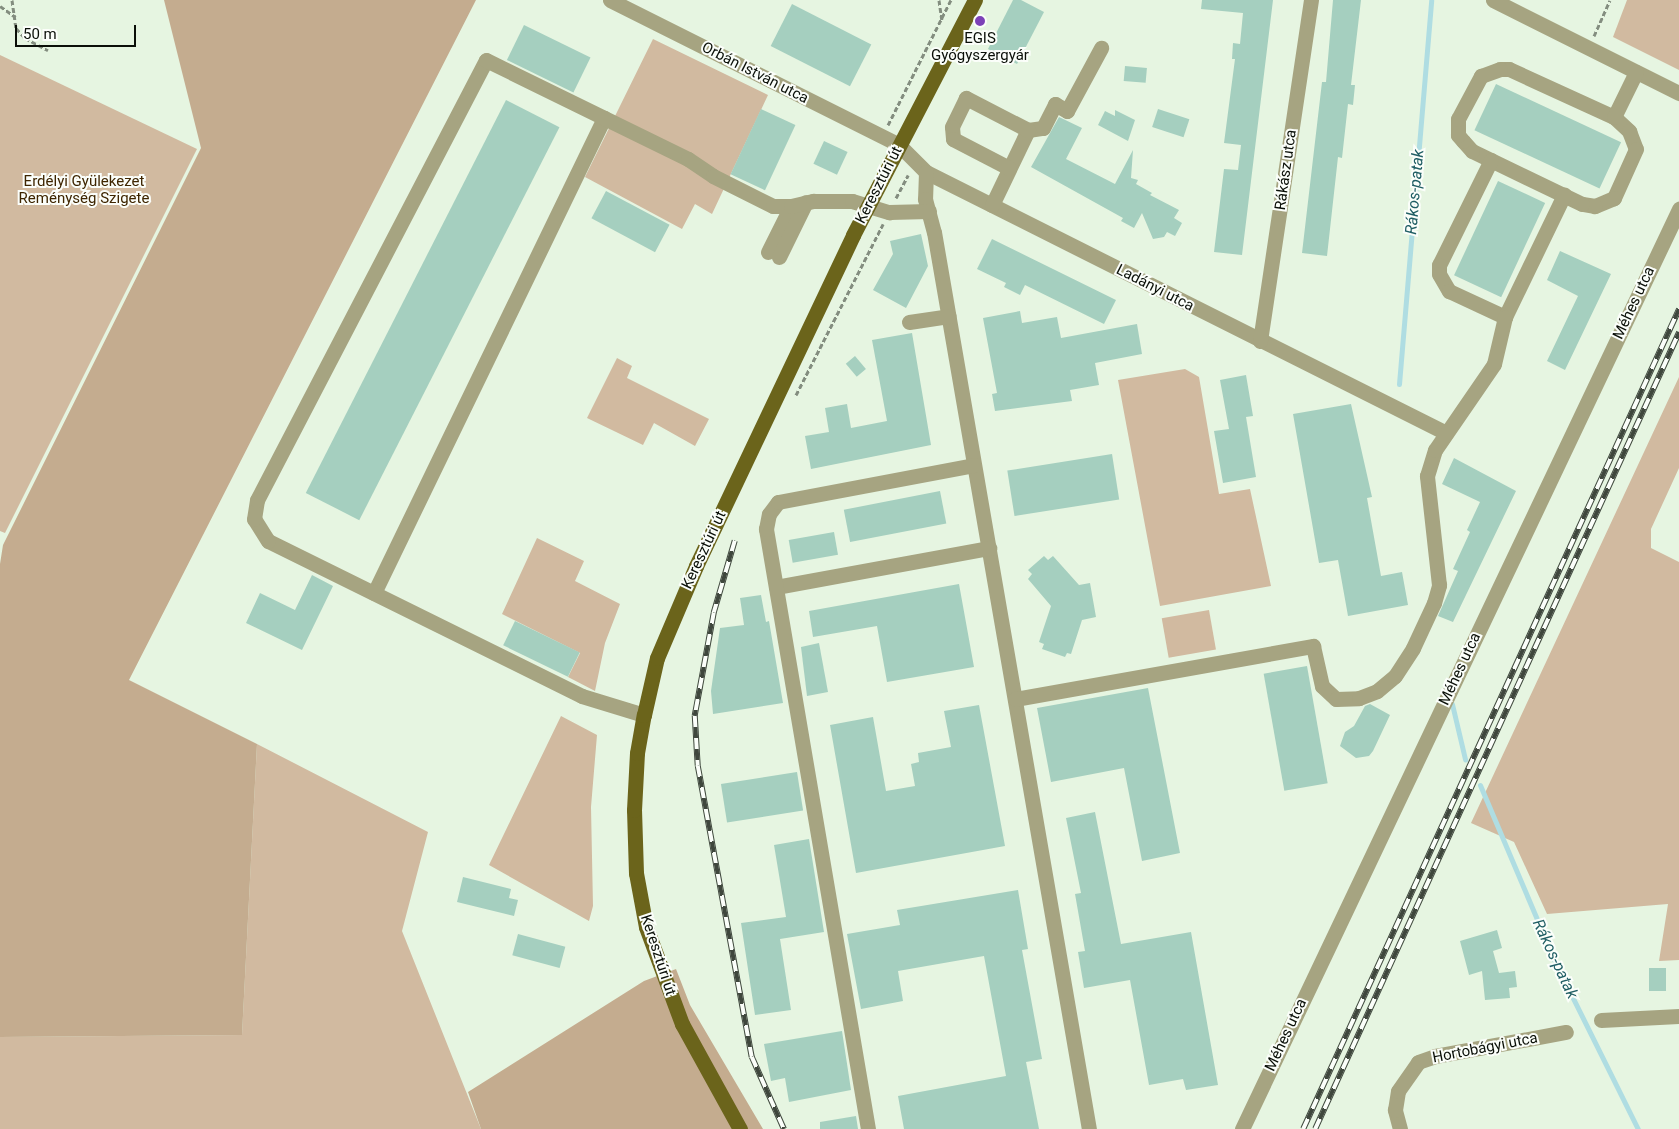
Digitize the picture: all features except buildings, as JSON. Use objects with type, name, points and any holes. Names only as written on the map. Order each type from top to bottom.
[{"type":"main road","name":"Keresztúri út","points":[[740,1129],[682,1024],[646,927],[636,873],[634,810],[637,753],[644,715],[666,635],[867,208],[975,0]]},
{"type":"street","name":"Orbán István utca","points":[[610,0],[899,146]]},
{"type":"street","name":"Rákász utca","points":[[1260,341],[1311,0]]},
{"type":"street","points":[[1493,0],[1679,93]]},
{"type":"street","points":[[1009,168],[952,139],[952,126],[966,98],[1028,130],[1043,128],[1055,104],[1067,111],[1101,48]]},
{"type":"street","points":[[644,715],[582,696],[268,541],[254,519],[257,500],[486,60],[688,159],[713,176],[762,202],[799,204],[852,202],[867,208],[889,212],[929,211]]},
{"type":"street","points":[[1509,69],[1614,118],[1630,131],[1636,149],[1614,198],[1595,206],[1564,195],[1472,151],[1458,134],[1456,126],[1476,83],[1488,72],[1509,69]]},
{"type":"street","points":[[1614,118],[1636,72]]},
{"type":"street","points":[[374,593],[604,118]]},
{"type":"street","points":[[992,205],[1028,130]]},
{"type":"street","name":"Ladányi utca","points":[[899,146],[921,167],[992,205],[1446,433]]},
{"type":"street","points":[[1491,160],[1440,265],[1440,274],[1449,291],[1505,317]]},
{"type":"street","points":[[921,167],[925,199],[929,211],[949,316],[1089,1129]]},
{"type":"street","points":[[1015,699],[1313,646],[1322,686],[1336,699],[1359,698],[1377,692],[1394,676],[1413,648],[1434,603],[1439,585],[1427,476],[1435,450],[1494,364],[1505,317],[1564,195]]},
{"type":"street","points":[[774,254],[799,204]]},
{"type":"street","name":"Méhes utca","points":[[1242,1129],[1679,209]]},
{"type":"street","points":[[909,322],[949,316]]},
{"type":"street","points":[[868,1129],[766,530],[770,514],[778,502],[974,465]]},
{"type":"street","points":[[776,586],[989,548]]},
{"type":"street","points":[[1601,1020],[1679,1016]]},
{"type":"street","name":"Hortobágyi utca","points":[[1400,1129],[1394,1110],[1398,1091],[1418,1062],[1435,1056],[1566,1032]]},
{"type":"path","points":[[12,0],[17,18],[16,28],[24,38],[48,50]]},
{"type":"path","points":[[939,0],[942,22]]},
{"type":"path","points":[[882,137],[942,22],[951,0]]},
{"type":"path","points":[[1589,48],[1610,0]]},
{"type":"path","points":[[0,6],[17,18]]},
{"type":"path","points":[[791,405],[889,212],[921,167]]},
{"type":"green space","points":[[1627,0],[1679,0],[1679,70],[1613,37]]},
{"type":"green space","points":[[653,39],[768,95],[712,214],[695,204],[682,229],[585,177]]},
{"type":"green space","name":"Erdélyi Gyülekezet Reménység Szigete","points":[[0,55],[197,149],[5,533],[0,531]]},
{"type":"green space","points":[[617,358],[632,366],[627,378],[709,419],[695,446],[654,423],[643,445],[587,418]]},
{"type":"green space","points":[[1185,369],[1199,377],[1219,494],[1250,489],[1271,586],[1160,606],[1118,380]]},
{"type":"green space","points":[[1679,377],[1679,468],[1651,529],[1651,548],[1679,562],[1679,960],[1659,961],[1668,904],[1547,914],[1514,842],[1471,823]]},
{"type":"green space","points":[[537,538],[584,561],[575,581],[620,604],[605,643],[595,691],[568,677],[580,653],[502,614]]},
{"type":"green space","points":[[1209,610],[1216,649],[1169,658],[1162,618]]},
{"type":"green space","points":[[561,716],[597,735],[591,807],[593,906],[589,921],[489,865]]},
{"type":"green space","points":[[257,744],[428,832],[402,931],[481,1129],[0,1129],[0,1037],[242,1035]]},
{"type":"shaded area","points":[[164,0],[476,0],[129,680],[257,744],[242,1035],[0,1037],[0,564],[3,545],[201,148]]},
{"type":"shaded area","points":[[676,969],[690,1005],[763,1129],[481,1129],[468,1092],[644,981]]},
{"type":"waterway","name":"Rákos-patak","points":[[1399,384],[1431,0]]},
{"type":"waterway","name":"Rákos-patak","points":[[1452,704],[1465,759]]},
{"type":"waterway","name":"Rákos-patak","points":[[1480,785],[1557,966],[1638,1129]]},
{"type":"railway","points":[[1303,1129],[1679,309]]},
{"type":"railway","points":[[1315,1129],[1679,332]]},
{"type":"railway","points":[[735,541],[714,613],[695,716],[698,766],[752,1057],[784,1129]]},
{"type":"place","name":"EGIS Gyógyszergyár","points":[[980,21]]}]
